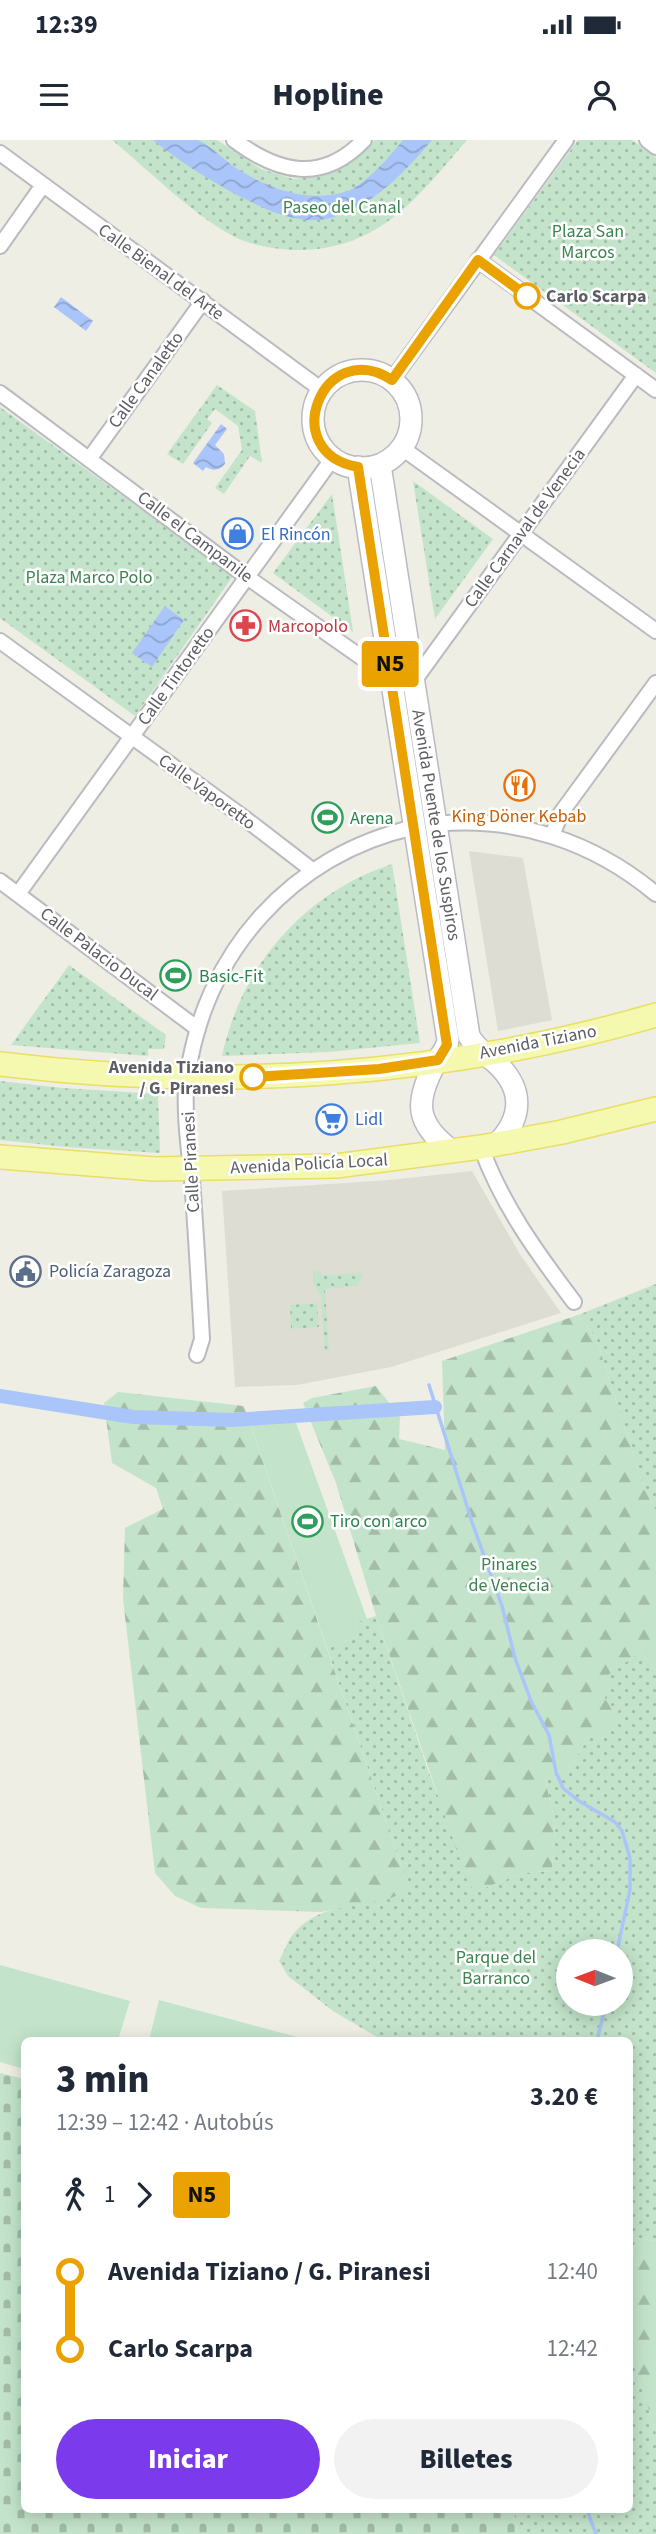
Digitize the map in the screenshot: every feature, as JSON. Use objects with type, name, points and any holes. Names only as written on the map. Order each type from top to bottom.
[{"type":"main road","name":"Avenida Tiziano","points":[[0,1064],[111,1075],[187,1077],[343,1072],[486,1054],[605,1029],[656,1015]]},
{"type":"main road","name":"Avenida Policía Local","points":[[0,1157],[115,1167],[191,1169],[336,1166],[452,1151],[562,1132],[656,1109]]},
{"type":"street","points":[[234,140],[267,162],[300,169],[335,162],[356,149],[364,140]]},
{"type":"street","points":[[392,380],[566,140]]},
{"type":"street","points":[[647,140],[656,147]]},
{"type":"street","name":"Calle Bienal del Arte","points":[[0,153],[323,390]]},
{"type":"street","points":[[0,246],[43,185]]},
{"type":"street","points":[[478,260],[656,390]]},
{"type":"street","name":"Calle Canaletto","points":[[90,458],[203,301]]},
{"type":"street","points":[[359,370],[377,372],[392,380],[406,396],[411,417],[407,439],[402,448],[380,464],[349,466],[333,458],[320,444],[314,426],[315,408],[323,390],[340,375],[359,370]]},
{"type":"street","name":"Calle Carnaval de Venecia","points":[[414,681],[636,375]]},
{"type":"street","name":"Calle el Campanile","points":[[0,393],[247,577],[392,679]]},
{"type":"street","points":[[402,448],[656,631]]},
{"type":"street","name":"Calle Tintoretto","points":[[18,894],[333,458]]},
{"type":"street","name":"Avenida Puente de los Suspiros","points":[[380,464],[414,681],[425,826],[448,1040],[438,1060]]},
{"type":"street","name":"Avenida Puente de los Suspiros","points":[[358,467],[392,679],[470,1036],[475,1045],[486,1054]]},
{"type":"street","name":"Calle Vaporetto","points":[[0,641],[312,870]]},
{"type":"street","points":[[552,836],[561,813],[656,684]]},
{"type":"street","name":"Calle Piranesi","points":[[197,1355],[202,1339],[187,1077],[198,1028],[216,982],[237,945],[273,902],[312,870],[368,841],[425,826],[491,824],[552,836],[598,853],[633,874],[656,894]]},
{"type":"street","name":"Calle Palacio Ducal","points":[[0,881],[198,1028]]},
{"type":"street","points":[[486,1054],[509,1077],[517,1098],[513,1121],[489,1145],[499,1190],[511,1212],[575,1302]]},
{"type":"street","points":[[438,1060],[422,1091],[422,1115],[433,1135],[452,1151]]},
{"type":"shaded area","points":[[469,851],[523,858],[552,1020],[498,1031]]},
{"type":"shaded area","points":[[472,1171],[521,1256],[561,1313],[391,1367],[297,1385],[235,1387],[222,1191],[390,1180]]},
{"type":"green space","name":"Paseo del Canal","points":[[112,140],[217,140],[261,169],[293,179],[318,176],[339,168],[375,140],[467,140],[413,201],[373,231],[324,248],[295,250],[271,248],[233,236],[186,204]]},
{"type":"green space","name":"Plaza San Marcos","points":[[578,140],[632,140],[656,157],[656,373],[494,255]]},
{"type":"green space","points":[[217,385],[255,411],[262,463],[250,456],[224,494],[215,488],[242,450],[238,426],[215,409],[207,419],[212,423],[183,464],[167,454]]},
{"type":"green space","name":"Plaza Marco Polo","points":[[0,407],[233,576],[135,716],[0,618]]},
{"type":"green space","points":[[413,481],[493,539],[435,619]]},
{"type":"green space","points":[[332,494],[353,631],[353,632],[273,573]]},
{"type":"green space","points":[[392,864],[420,1043],[328,1052],[222,1056],[231,1023],[244,992],[281,937],[331,894],[360,877]]},
{"type":"green space","points":[[69,965],[166,1035],[164,1049],[148,1049],[148,1056],[11,1045]]},
{"type":"green space","points":[[0,1081],[158,1094],[160,1153],[0,1140]]},
{"type":"green space","points":[[313,1269],[323,1275],[363,1273],[358,1286],[325,1289],[329,1351],[325,1351],[321,1298],[313,1283]]},
{"type":"green space","points":[[656,1284],[656,1511],[644,1488],[596,1338],[578,1315]]},
{"type":"green space","points":[[317,1303],[319,1327],[291,1329],[290,1305]]},
{"type":"green space","name":"Pinares de Venecia","points":[[578,1315],[596,1338],[644,1488],[656,1511],[656,1670],[640,1652],[608,1675],[605,1699],[619,1714],[611,1732],[589,1737],[571,1765],[545,1779],[555,1823],[552,1871],[522,1873],[475,1892],[467,1880],[376,1616],[336,1483],[303,1403],[312,1398],[376,1386],[400,1417],[399,1439],[445,1450],[442,1361]]},
{"type":"green space","points":[[118,1392],[244,1406],[406,1880],[406,1892],[388,1899],[321,1912],[201,1908],[175,1896],[155,1873],[123,1599],[125,1528],[163,1509],[156,1488],[112,1463],[104,1403]]},
{"type":"green space","name":"Tiro con arco","points":[[291,1409],[367,1619],[354,1623],[358,1636],[327,1648],[250,1423]]},
{"type":"green space","name":"Parque del Barranco","points":[[376,1616],[428,1770],[475,1892],[522,1873],[552,1871],[555,1823],[545,1779],[571,1765],[589,1737],[605,1699],[607,1675],[640,1652],[656,1670],[656,2241],[636,2238],[633,2254],[633,2037],[377,2037],[333,2011],[288,1976],[279,1961],[288,1942],[306,1922],[332,1910],[406,1892],[406,1880],[327,1648],[358,1636],[354,1623]]},
{"type":"green space","points":[[0,1965],[130,2001],[119,2037],[21,2037],[21,2068],[0,2062]]},
{"type":"green space","points":[[159,2000],[297,2037],[150,2037]]},
{"type":"green space","points":[[0,2073],[21,2078],[21,2513],[514,2513],[518,2534],[0,2534]]},
{"type":"green space","points":[[636,2238],[656,2241],[656,2433],[633,2360],[633,2254]]},
{"type":"green space","points":[[633,2360],[656,2433],[656,2534],[518,2534],[514,2513],[633,2513]]},
{"type":"water","points":[[153,140],[197,140],[236,168],[262,182],[289,192],[318,196],[333,195],[355,187],[378,168],[403,140],[432,140],[406,169],[374,197],[338,216],[319,220],[291,217],[254,203],[195,170]]},
{"type":"water","points":[[61,297],[93,321],[86,331],[54,307]]},
{"type":"water","points":[[221,424],[227,429],[215,445],[224,454],[225,464],[216,470],[206,467],[203,471],[193,463]]},
{"type":"water","points":[[165,606],[184,620],[152,667],[132,653]]},
{"type":"waterway","points":[[429,1385],[472,1522],[502,1606],[515,1658],[531,1701],[549,1735],[556,1772],[563,1788],[579,1801],[615,1822],[622,1831],[630,1858],[630,1890],[620,1939]]},
{"type":"waterway","points":[[0,1396],[133,1417],[231,1420],[435,1407]]},
{"type":"waterway","points":[[598,2037],[603,2016]]},
{"type":"waterway","points":[[588,2513],[596,2534]]},
{"type":"bus line","name":"N5","points":[[253,1077],[405,1066],[438,1060],[447,1045],[358,467],[341,463],[326,451],[316,435],[314,417],[323,390],[340,375],[368,370],[392,380],[478,260],[527,296]]},
{"type":"place","name":"Carlo Scarpa","points":[[527,296]]},
{"type":"place","name":"El Rincón","points":[[238,534]]},
{"type":"place","name":"Marcopolo","points":[[245,626]]},
{"type":"place","name":"King Döner Kebab","points":[[519,785]]},
{"type":"place","name":"Arena","points":[[327,818]]},
{"type":"place","name":"Basic-Fit","points":[[176,976]]},
{"type":"place","name":"Avenida Tiziano / G. Piranesi","points":[[253,1077]]},
{"type":"place","name":"Lidl","points":[[332,1119]]},
{"type":"place","name":"Policía Zaragoza","points":[[26,1271]]},
{"type":"place","name":"Tiro con arco","points":[[307,1521]]}]
